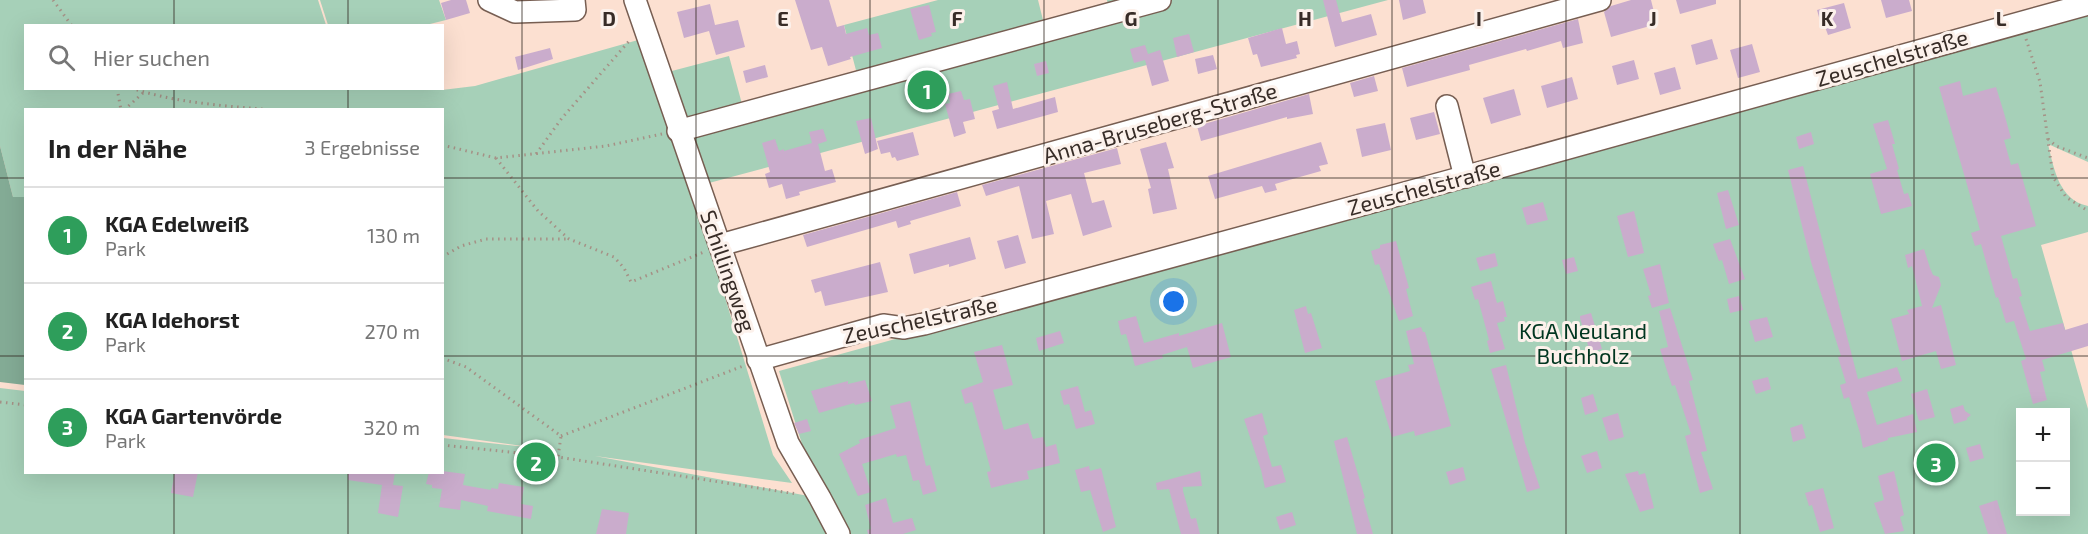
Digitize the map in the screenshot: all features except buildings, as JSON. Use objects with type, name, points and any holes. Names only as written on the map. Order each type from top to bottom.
[{"type":"street","points":[[489,0],[515,12],[575,10],[574,0]]},
{"type":"street","name":"Schillingweg","points":[[635,0],[788,443],[839,534]]},
{"type":"street","points":[[678,130],[1160,0]]},
{"type":"street","name":"Anna-Bruseberg-Straße","points":[[720,245],[1600,0]]},
{"type":"street","name":"Zeuschelstraße","points":[[758,360],[883,325],[904,328],[924,324],[2088,4]]},
{"type":"street","points":[[1447,106],[1465,177]]},
{"type":"path","points":[[53,0],[71,24]]},
{"type":"path","points":[[2021,23],[2040,82],[2053,177],[2066,197],[2088,211]]},
{"type":"path","points":[[536,154],[562,117],[643,25]]},
{"type":"path","points":[[118,90],[122,108]]},
{"type":"path","points":[[137,90],[159,97],[251,108]]},
{"type":"path","points":[[125,108],[143,92]]},
{"type":"path","points":[[444,145],[496,158],[606,146],[678,130]]},
{"type":"path","points":[[2047,138],[2056,146],[2088,158]]},
{"type":"path","points":[[496,158],[538,211],[569,239],[614,257],[624,268],[631,282],[720,245]]},
{"type":"path","points":[[444,256],[461,246],[486,239],[569,239]]},
{"type":"path","points":[[444,359],[466,367],[561,436]]},
{"type":"path","points":[[561,436],[758,360]]},
{"type":"path","points":[[0,402],[24,405]]},
{"type":"path","points":[[558,457],[561,436]]},
{"type":"path","points":[[444,445],[558,457],[820,498]]},
{"type":"green space","name":"KGA Neuland Buchholz","points":[[0,0],[318,0],[326,24],[24,24],[24,90],[444,90],[475,86],[638,40],[709,245],[773,455],[792,483],[595,456],[819,498],[779,371],[2088,11],[2088,162],[2048,144],[2059,182],[2064,190],[2078,203],[2088,206],[2088,232],[2041,245],[2088,409],[2088,534],[0,534],[0,388],[24,391],[24,474],[444,474],[444,438],[537,448],[444,435],[444,108],[24,108],[24,197],[13,197],[0,146]]},
{"type":"green space","points":[[320,0],[439,0],[446,20],[430,24],[328,24]]},
{"type":"green space","points":[[938,0],[1038,0],[1044,24],[1108,6],[1107,0],[1388,0],[709,183],[668,72],[729,56],[742,104],[857,74],[844,25]]},
{"type":"green space","points":[[0,146],[13,197],[24,197],[24,385],[0,382]]},
{"type":"place","name":"KGA Edelweiß","points":[[927,90]]},
{"type":"place","name":"KGA Idehorst","points":[[536,462]]},
{"type":"place","name":"KGA Gartenvörde","points":[[1936,463]]}]
